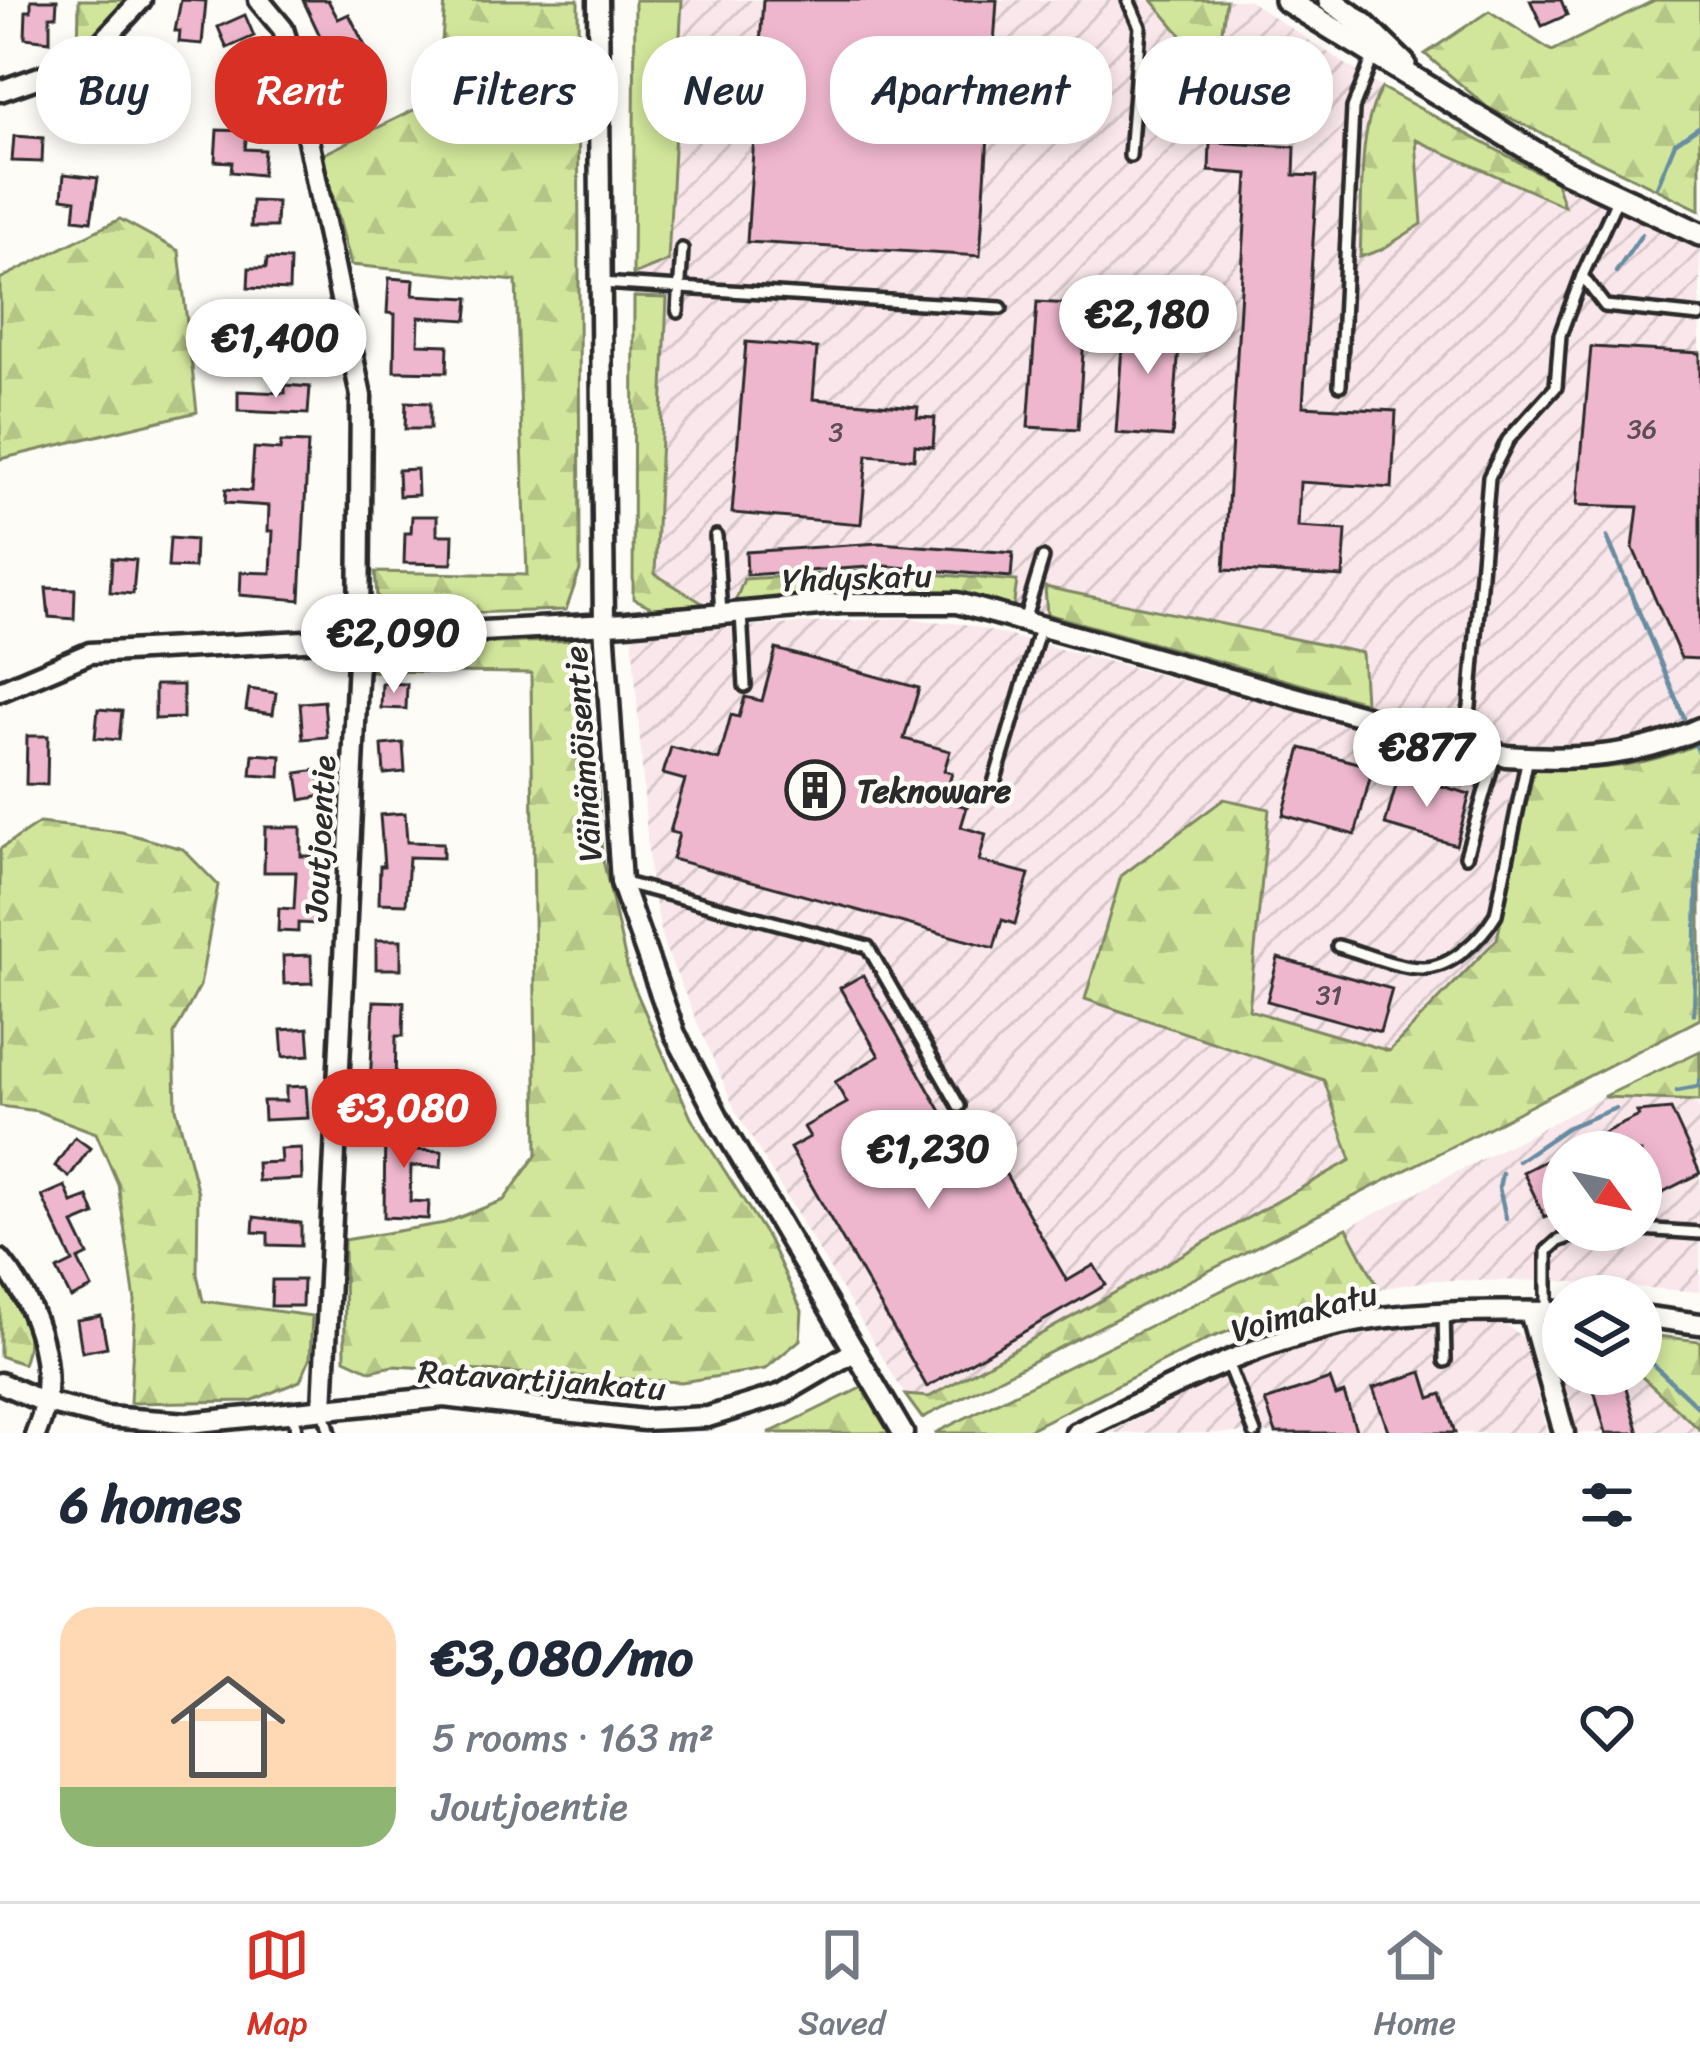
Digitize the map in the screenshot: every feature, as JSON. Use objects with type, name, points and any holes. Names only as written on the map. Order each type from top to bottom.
[{"type":"street","points":[[0,91],[85,61],[141,0]]},
{"type":"street","name":"Joutjoentie","points":[[259,0],[283,29],[289,48],[361,396],[359,638],[323,1408]]},
{"type":"street","name":"Väinämöisentie","points":[[598,0],[604,625],[620,882],[675,1034],[723,1127],[900,1427]]},
{"type":"street","points":[[1330,0],[1364,24],[1380,50]]},
{"type":"street","points":[[1364,24],[1366,0]]},
{"type":"street","points":[[1299,2],[1380,50],[1430,90],[1563,170],[1700,234]]},
{"type":"street","name":"Yhdyskatu","points":[[0,691],[90,653],[604,625],[841,603],[957,604],[1496,753],[1567,760],[1618,754],[1671,741],[1700,728]]},
{"type":"street","points":[[0,1260],[38,1318],[46,1402],[36,1433]]},
{"type":"street","name":"Voimakatu","points":[[1076,1433],[1276,1342],[1356,1321],[1444,1310],[1542,1312]]},
{"type":"street","points":[[1662,1318],[1700,1323]]},
{"type":"street","name":"Ratavartijankatu","points":[[0,1383],[46,1402],[106,1417],[188,1428],[294,1411],[444,1397],[644,1420],[708,1417],[782,1394],[856,1351]]},
{"type":"street","points":[[1555,1395],[1558,1432]]},
{"type":"lane","points":[[1128,0],[1140,27],[1130,156]]},
{"type":"lane","points":[[1340,385],[1353,108],[1380,50]]},
{"type":"lane","points":[[1459,743],[1470,707],[1489,477],[1508,440],[1556,387],[1560,335],[1618,197]]},
{"type":"lane","points":[[678,312],[682,249]]},
{"type":"lane","points":[[1582,276],[1605,306],[1700,316]]},
{"type":"lane","points":[[601,283],[1001,308]]},
{"type":"lane","points":[[716,536],[745,686]]},
{"type":"lane","points":[[992,790],[1033,623],[1042,558]]},
{"type":"lane","points":[[1466,856],[1496,753]]},
{"type":"lane","points":[[1338,946],[1424,969],[1455,957],[1483,935],[1496,914],[1528,758]]},
{"type":"lane","points":[[620,882],[868,947],[959,1106]]},
{"type":"lane","points":[[1662,1230],[1700,1233]]},
{"type":"lane","points":[[1444,1310],[1444,1361]]},
{"type":"lane","points":[[1227,1362],[1255,1433]]},
{"type":"lane","points":[[323,1408],[330,1433]]},
{"type":"lane","points":[[294,1411],[296,1433]]},
{"type":"shaded area","points":[[682,0],[1152,0],[1182,36],[1136,36],[1136,144],[1333,144],[1333,56],[1382,88],[1373,100],[1415,139],[1562,205],[1556,182],[1700,244],[1700,719],[1612,748],[1549,751],[1513,747],[1365,702],[1361,652],[1045,588],[1047,614],[1013,609],[1016,581],[882,570],[745,579],[735,602],[704,604],[655,574],[667,299],[634,297],[633,275],[668,260],[674,144],[806,144],[806,36],[680,36]]},
{"type":"shaded area","points":[[1226,0],[1248,0],[1303,36],[1221,36]]},
{"type":"shaded area","points":[[900,618],[964,624],[1503,764],[1535,765],[1497,939],[1389,1052],[1249,1010],[1085,999],[1324,1080],[1351,1160],[929,1397],[905,1395],[736,1112],[664,945],[650,876],[632,633]]},
{"type":"shaded area","points":[[1603,1097],[1695,1100],[1700,1111],[1700,1292],[1662,1289],[1662,1275],[1433,1280],[1379,1289],[1347,1228]]},
{"type":"shaded area","points":[[1503,1323],[1524,1338],[1547,1433],[1110,1433],[1208,1383],[1304,1346],[1426,1324]]},
{"type":"shaded area","points":[[1568,1395],[1661,1395],[1700,1433],[1578,1433]]},
{"type":"green space","points":[[79,0],[132,0],[98,36],[78,36]]},
{"type":"green space","points":[[445,0],[578,0],[578,36],[442,36]]},
{"type":"green space","points":[[635,0],[682,0],[680,36],[642,36],[642,144],[674,144],[668,261],[633,275]]},
{"type":"green space","points":[[1152,0],[1226,0],[1221,36],[1182,36]]},
{"type":"green space","points":[[1655,0],[1700,0],[1700,210],[1487,107],[1425,54],[1489,11],[1552,51]]},
{"type":"green space","points":[[1382,88],[1556,182],[1564,206],[1416,140],[1422,224],[1381,250],[1360,257],[1364,146]]},
{"type":"green space","points":[[411,111],[411,144],[579,144],[580,570],[566,610],[397,615],[377,596],[375,572],[527,575],[516,281],[351,265],[322,155],[344,144],[387,144],[387,123]]},
{"type":"green space","points":[[120,219],[179,251],[197,412],[0,459],[0,279]]},
{"type":"green space","points":[[634,297],[667,298],[655,574],[704,604],[653,608],[633,598]]},
{"type":"green space","points":[[882,570],[1017,581],[1013,609],[909,597],[735,602],[744,579]]},
{"type":"green space","points":[[1045,587],[1362,653],[1365,702],[1047,614]]},
{"type":"green space","points":[[578,640],[589,652],[602,855],[629,975],[691,1118],[769,1240],[802,1311],[800,1340],[765,1369],[681,1382],[393,1366],[371,1371],[345,1359],[344,1240],[445,1223],[504,1200],[537,1154],[531,673],[370,671],[381,658],[474,644]]},
{"type":"green space","points":[[1700,743],[1700,1019],[922,1418],[905,1395],[929,1397],[1351,1160],[1324,1080],[1085,999],[1121,876],[1224,799],[1269,809],[1249,1010],[1389,1051],[1497,939],[1535,765],[1619,766]]},
{"type":"green space","points":[[39,823],[122,832],[183,849],[218,885],[200,986],[174,1034],[176,1108],[198,1193],[197,1274],[203,1301],[312,1316],[310,1358],[300,1381],[251,1401],[130,1403],[135,1301],[118,1184],[96,1133],[37,1111],[0,1106],[0,849]]},
{"type":"green space","points":[[1700,1051],[1700,1101],[1603,1097]]},
{"type":"green space","points":[[1347,1228],[1379,1289],[1315,1300],[1210,1338],[1022,1433],[935,1433]]},
{"type":"green space","points":[[0,1274],[24,1316],[28,1340],[23,1364],[0,1356]]},
{"type":"green space","points":[[1662,1336],[1700,1341],[1700,1430],[1662,1395]]},
{"type":"green space","points":[[863,1387],[890,1433],[768,1433],[773,1431]]},
{"type":"building","points":[[31,0],[57,0],[56,16],[50,16],[50,36],[25,38],[26,11],[31,11]]},
{"type":"building","points":[[181,0],[206,1],[202,44],[191,43],[191,36],[175,31]]},
{"type":"building","points":[[303,0],[328,0],[338,19],[349,14],[360,36],[320,36]]},
{"type":"building","points":[[763,0],[997,0],[995,36],[830,36],[830,144],[987,144],[980,256],[747,242],[753,144],[806,144],[806,36],[761,36]]},
{"type":"building","points":[[1530,0],[1561,0],[1567,15],[1542,26]]},
{"type":"building","points":[[245,15],[254,36],[222,36],[218,27]]},
{"type":"building","points":[[14,136],[36,138],[36,144],[43,144],[42,162],[12,161]]},
{"type":"building","points":[[216,144],[246,144],[245,149],[264,150],[262,175],[231,172],[232,162],[215,161]]},
{"type":"building","points":[[1210,144],[1295,147],[1294,175],[1317,176],[1303,406],[1396,411],[1392,488],[1300,482],[1298,527],[1346,530],[1343,577],[1224,570],[1248,174],[1209,171]]},
{"type":"building","points":[[64,174],[98,178],[91,221],[74,219],[76,200],[62,198]]},
{"type":"building","points":[[252,201],[277,202],[276,227],[251,227]]},
{"type":"building","points":[[267,259],[290,260],[289,290],[248,288],[249,268],[266,268]]},
{"type":"building","points":[[389,278],[414,280],[413,295],[469,298],[467,320],[419,317],[418,344],[448,345],[447,372],[394,371],[395,314],[387,313]]},
{"type":"building","points":[[1037,302],[1086,305],[1078,430],[1028,427]]},
{"type":"building","points":[[1124,317],[1181,321],[1172,437],[1116,433]]},
{"type":"building","points":[[259,323],[289,325],[288,333],[302,334],[301,357],[273,356],[273,346],[257,345]]},
{"type":"building","points":[[746,342],[817,348],[813,399],[918,407],[917,417],[935,418],[933,447],[915,445],[914,459],[867,455],[861,524],[732,513]]},
{"type":"building","points":[[1591,347],[1700,353],[1700,659],[1681,658],[1633,548],[1638,507],[1577,505]]},
{"type":"building","points":[[285,385],[310,387],[308,414],[238,411],[238,391],[285,393]]},
{"type":"building","points":[[406,402],[430,403],[430,429],[405,429]]},
{"type":"building","points":[[281,442],[308,443],[300,600],[240,595],[241,572],[271,573],[269,506],[225,503],[226,489],[251,491],[254,448],[280,450]]},
{"type":"building","points":[[417,469],[418,495],[399,496],[398,470]]},
{"type":"building","points":[[412,516],[437,516],[437,535],[453,535],[452,564],[404,563],[405,533],[411,533]]},
{"type":"building","points":[[170,538],[195,540],[194,568],[168,567]]},
{"type":"building","points":[[879,543],[1013,553],[1011,577],[885,566],[747,575],[746,552]]},
{"type":"building","points":[[112,558],[136,560],[133,594],[110,592]]},
{"type":"building","points":[[46,588],[75,589],[74,619],[49,617]]},
{"type":"building","name":"Teknoware","points":[[776,649],[919,688],[904,739],[950,751],[944,771],[952,773],[944,801],[967,807],[961,827],[986,834],[979,861],[1029,874],[1015,924],[1002,920],[994,948],[672,859],[679,834],[670,832],[685,780],[663,774],[671,747],[719,760],[731,715],[739,717],[745,697],[762,701]]},
{"type":"building","points":[[382,683],[407,684],[406,709],[381,708]]},
{"type":"building","points":[[155,685],[183,685],[183,718],[155,719]]},
{"type":"building","points":[[249,689],[276,693],[273,714],[246,710]]},
{"type":"building","points":[[324,701],[327,737],[303,739],[300,703]]},
{"type":"building","points":[[98,709],[122,711],[119,740],[95,738]]},
{"type":"building","points":[[27,736],[48,736],[47,785],[26,784]]},
{"type":"building","points":[[403,743],[405,772],[384,774],[382,745]]},
{"type":"building","points":[[1301,748],[1373,767],[1355,835],[1283,815]]},
{"type":"building","points":[[253,754],[281,756],[280,777],[251,775]]},
{"type":"building","points":[[318,770],[322,796],[301,800],[297,773]]},
{"type":"building","points":[[1399,774],[1470,794],[1456,845],[1385,825]]},
{"type":"building","points":[[405,813],[407,842],[443,843],[443,858],[409,857],[406,904],[379,903],[380,866],[384,866],[380,815]]},
{"type":"building","points":[[265,827],[301,827],[301,856],[314,856],[316,924],[298,923],[298,932],[278,931],[279,908],[294,909],[296,872],[264,872]]},
{"type":"building","points":[[376,940],[401,940],[401,969],[376,969]]},
{"type":"building","points":[[311,955],[312,983],[284,984],[283,956]]},
{"type":"building","points":[[1278,958],[1392,989],[1380,1032],[1267,1001]]},
{"type":"building","points":[[863,975],[955,1136],[977,1124],[1067,1281],[1094,1265],[1106,1285],[927,1387],[790,1148],[810,1137],[804,1127],[847,1103],[835,1082],[879,1056],[840,988]]},
{"type":"building","points":[[374,1001],[404,1002],[403,1036],[396,1036],[395,1088],[370,1088]]},
{"type":"building","points":[[308,1028],[310,1055],[283,1057],[281,1030]]},
{"type":"building","points":[[306,1086],[308,1118],[264,1120],[263,1101],[286,1101],[286,1087]]},
{"type":"building","points":[[1671,1109],[1700,1173],[1662,1192],[1662,1131],[1607,1131],[1639,1116],[1637,1112]]},
{"type":"building","points":[[385,1121],[415,1123],[414,1150],[442,1151],[441,1167],[411,1166],[410,1201],[429,1202],[428,1219],[384,1217]]},
{"type":"building","points":[[75,1137],[90,1148],[69,1177],[55,1166]]},
{"type":"building","points":[[301,1148],[302,1179],[258,1181],[257,1163],[281,1162],[280,1149]]},
{"type":"building","points":[[1542,1162],[1542,1211],[1523,1172]]},
{"type":"building","points":[[65,1186],[72,1203],[88,1197],[95,1215],[73,1224],[88,1255],[78,1260],[92,1288],[71,1298],[57,1270],[73,1262],[42,1196]]},
{"type":"building","points":[[254,1217],[301,1223],[301,1246],[268,1245],[268,1233],[253,1232]]},
{"type":"building","points":[[272,1280],[303,1280],[302,1306],[271,1306]]},
{"type":"building","points":[[101,1316],[107,1347],[82,1352],[77,1320]]},
{"type":"building","points":[[1422,1372],[1430,1398],[1442,1394],[1455,1433],[1389,1433],[1373,1388]]},
{"type":"building","points":[[1330,1379],[1336,1396],[1344,1393],[1357,1433],[1276,1433],[1265,1401]]},
{"type":"building","points":[[1595,1395],[1628,1395],[1639,1433],[1606,1433]]},
{"type":"waterway","points":[[1657,187],[1675,143],[1700,126]]},
{"type":"waterway","points":[[1616,272],[1642,234]]},
{"type":"waterway","points":[[1607,537],[1684,718]]},
{"type":"waterway","points":[[1696,746],[1700,755]]},
{"type":"waterway","points":[[1694,1014],[1700,785]]},
{"type":"waterway","points":[[1677,1091],[1698,1087],[1700,1080]]},
{"type":"waterway","points":[[1518,1161],[1568,1127],[1616,1108]]},
{"type":"waterway","points":[[1502,1173],[1499,1188],[1506,1218]]},
{"type":"waterway","points":[[1662,1373],[1700,1409]]},
{"type":"place","name":"Teknoware","points":[[815,790]]}]
